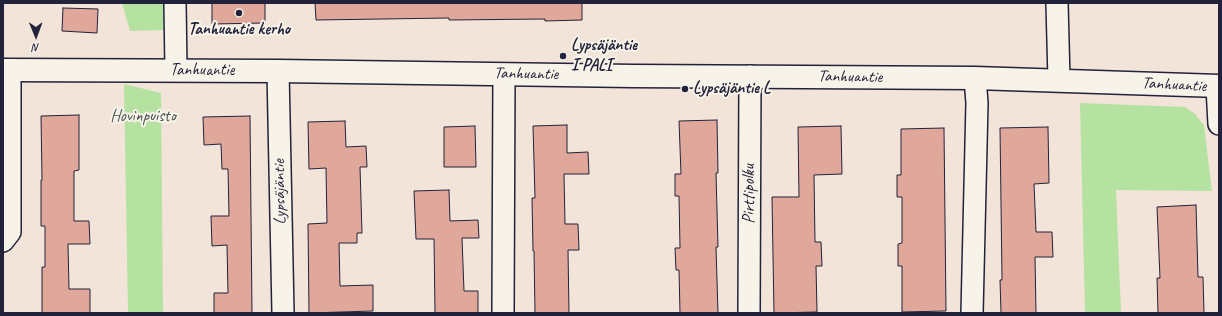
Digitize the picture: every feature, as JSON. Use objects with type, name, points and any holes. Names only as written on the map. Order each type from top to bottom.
[{"type":"street","points":[[175,3],[176,70]]},
{"type":"street","points":[[1057,3],[1059,80]]},
{"type":"street","points":[[3,241],[10,232],[7,70]]},
{"type":"street","name":"Tanhuantie","points":[[7,70],[176,70],[633,76],[975,78],[1218,87]]},
{"type":"street","name":"Lypsäjäntie","points":[[278,71],[283,313]]},
{"type":"street","points":[[503,313],[504,74]]},
{"type":"street","name":"Pirttipolku","points":[[749,313],[750,76]]},
{"type":"street","points":[[972,313],[977,103],[975,78]]},
{"type":"street","points":[[1218,87],[1219,124]]},
{"type":"green space","points":[[122,3],[164,3],[164,30],[130,31]]},
{"type":"green space","name":"Hovinpuisto","points":[[124,84],[161,93],[163,313],[128,313]]},
{"type":"green space","points":[[1080,103],[1185,107],[1195,114],[1204,125],[1212,191],[1116,190],[1121,313],[1085,313]]},
{"type":"building","name":"Tanhuantie kerho","points":[[212,3],[265,3],[265,23],[212,24]]},
{"type":"building","points":[[315,3],[582,3],[582,20],[449,20],[449,18],[316,20]]},
{"type":"building","points":[[63,8],[98,9],[97,33],[62,31]]},
{"type":"building","points":[[79,115],[79,170],[74,171],[74,221],[89,221],[90,244],[68,244],[69,289],[90,289],[90,313],[42,313],[42,267],[45,267],[45,226],[41,226],[41,116]]},
{"type":"building","points":[[250,116],[252,313],[214,313],[214,293],[228,293],[227,245],[212,246],[211,216],[229,216],[228,169],[222,169],[221,144],[204,145],[203,117]]},
{"type":"building","points":[[717,120],[718,173],[716,173],[718,247],[716,247],[718,313],[680,313],[679,270],[676,270],[675,248],[680,248],[679,196],[675,196],[675,174],[681,174],[679,121]]},
{"type":"building","points":[[345,121],[346,147],[366,146],[367,167],[360,167],[362,233],[357,233],[357,243],[339,243],[340,286],[373,285],[373,311],[309,313],[308,224],[327,223],[326,168],[309,169],[308,122]]},
{"type":"building","points":[[567,125],[567,153],[588,152],[589,174],[564,174],[565,224],[578,224],[579,250],[568,250],[569,313],[535,313],[532,198],[535,198],[533,126]]},
{"type":"building","points":[[475,126],[476,167],[444,167],[444,127]]},
{"type":"building","points":[[841,126],[842,174],[814,175],[815,242],[821,242],[822,266],[816,266],[817,312],[774,313],[772,197],[799,197],[798,127]]},
{"type":"building","points":[[1048,127],[1049,183],[1034,184],[1036,232],[1052,232],[1053,257],[1035,257],[1036,313],[1001,313],[1000,128]]},
{"type":"building","points":[[944,128],[946,311],[902,312],[902,266],[898,266],[898,244],[902,243],[902,197],[897,197],[897,175],[901,175],[901,129]]},
{"type":"building","points":[[449,190],[450,221],[478,220],[479,238],[462,238],[464,291],[478,291],[478,313],[435,313],[434,239],[416,239],[414,191]]},
{"type":"building","points":[[1196,205],[1198,277],[1203,277],[1204,313],[1158,313],[1157,278],[1160,278],[1157,207]]},
{"type":"place","name":"Tanhuantie kerho","points":[[239,13]]},
{"type":"place","name":"Lypsäjäntie I PALI","points":[[563,56]]},
{"type":"place","name":"Lypsäjäntie L","points":[[685,89]]}]
